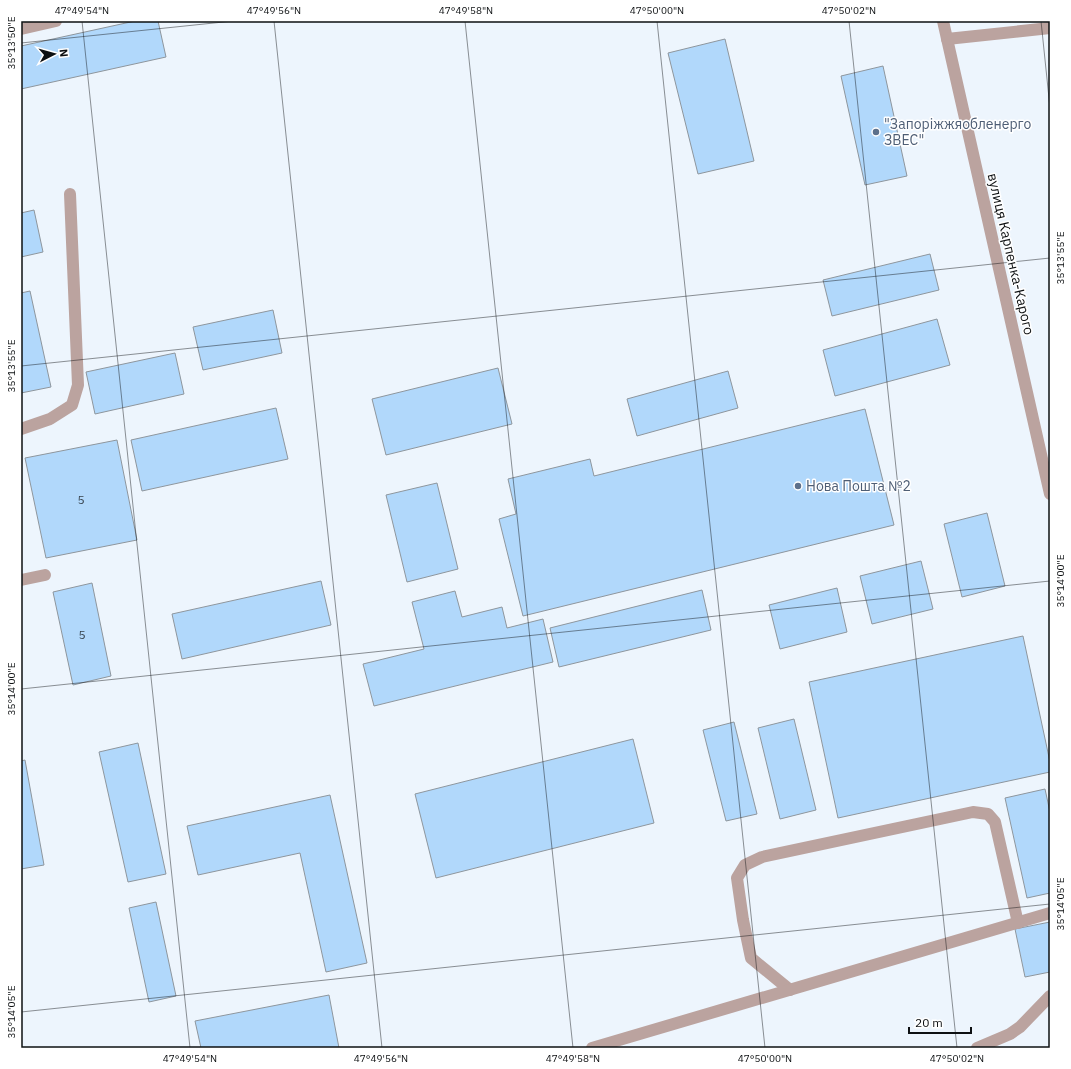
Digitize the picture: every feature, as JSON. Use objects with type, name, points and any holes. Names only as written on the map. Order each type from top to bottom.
[{"type":"street","points":[[21,30],[56,21]]},
{"type":"street","name":"вулиця Карпенка-Карого","points":[[943,21],[1050,494]]},
{"type":"street","points":[[947,39],[1050,28]]},
{"type":"street","points":[[21,429],[50,419],[72,405],[78,385],[70,194]]},
{"type":"street","points":[[21,580],[45,575]]},
{"type":"street","points":[[790,990],[751,958],[743,920],[737,878],[745,865],[762,857],[973,812],[988,814],[995,822],[1018,923]]},
{"type":"street","points":[[592,1048],[1050,913]]},
{"type":"street","points":[[977,1048],[1010,1034],[1020,1027],[1050,996]]},
{"type":"building","points":[[135,21],[158,21],[166,57],[21,89],[21,46]]},
{"type":"building","points":[[725,39],[754,161],[698,174],[668,53]]},
{"type":"building","points":[[883,66],[907,176],[865,185],[841,76]]},
{"type":"building","points":[[34,210],[43,252],[21,257],[21,213]]},
{"type":"building","points":[[930,254],[939,290],[832,316],[823,280]]},
{"type":"building","points":[[30,291],[51,387],[21,393],[21,293]]},
{"type":"building","points":[[273,310],[282,353],[203,370],[193,327]]},
{"type":"building","points":[[937,319],[950,365],[835,396],[823,350]]},
{"type":"building","points":[[175,353],[184,394],[95,414],[86,372]]},
{"type":"building","points":[[498,368],[512,424],[386,455],[372,399]]},
{"type":"building","points":[[728,371],[738,408],[637,436],[627,399]]},
{"type":"building","points":[[276,408],[288,459],[142,491],[131,440]]},
{"type":"building","points":[[865,409],[894,525],[523,616],[499,519],[516,514],[508,479],[590,459],[594,476]]},
{"type":"building","points":[[117,440],[137,540],[46,558],[25,458]]},
{"type":"building","points":[[437,483],[458,569],[407,582],[386,495]]},
{"type":"building","points":[[987,513],[1005,586],[962,597],[944,524]]},
{"type":"building","points":[[921,561],[933,609],[872,624],[860,576]]},
{"type":"building","points":[[321,581],[331,625],[182,659],[172,614]]},
{"type":"building","points":[[92,583],[111,676],[73,685],[53,592]]},
{"type":"building","points":[[837,588],[847,632],[780,649],[769,605]]},
{"type":"building","points":[[702,590],[711,630],[559,667],[550,628]]},
{"type":"building","points":[[455,591],[462,617],[502,607],[507,628],[543,619],[553,662],[374,706],[363,664],[424,649],[412,602]]},
{"type":"building","points":[[1023,636],[1050,762],[1050,772],[838,818],[809,682]]},
{"type":"building","points":[[794,719],[816,810],[780,819],[758,728]]},
{"type":"building","points":[[734,722],[757,814],[726,821],[703,730]]},
{"type":"building","points":[[633,739],[654,823],[436,878],[415,794]]},
{"type":"building","points":[[138,743],[166,874],[128,882],[99,752]]},
{"type":"building","points":[[25,760],[44,865],[21,869],[21,761]]},
{"type":"building","points":[[1045,789],[1050,812],[1050,893],[1027,898],[1005,798]]},
{"type":"building","points":[[330,795],[367,963],[326,972],[300,853],[198,875],[187,826]]},
{"type":"building","points":[[156,902],[176,996],[149,1002],[129,908]]},
{"type":"building","points":[[1050,922],[1050,972],[1025,977],[1015,929]]},
{"type":"building","points":[[329,995],[339,1048],[201,1048],[195,1021]]},
{"type":"place","name":"\"Запоріжжяобленерго ЗВЕС\"","points":[[876,132]]},
{"type":"place","name":"Нова Пошта №2","points":[[798,486]]}]
